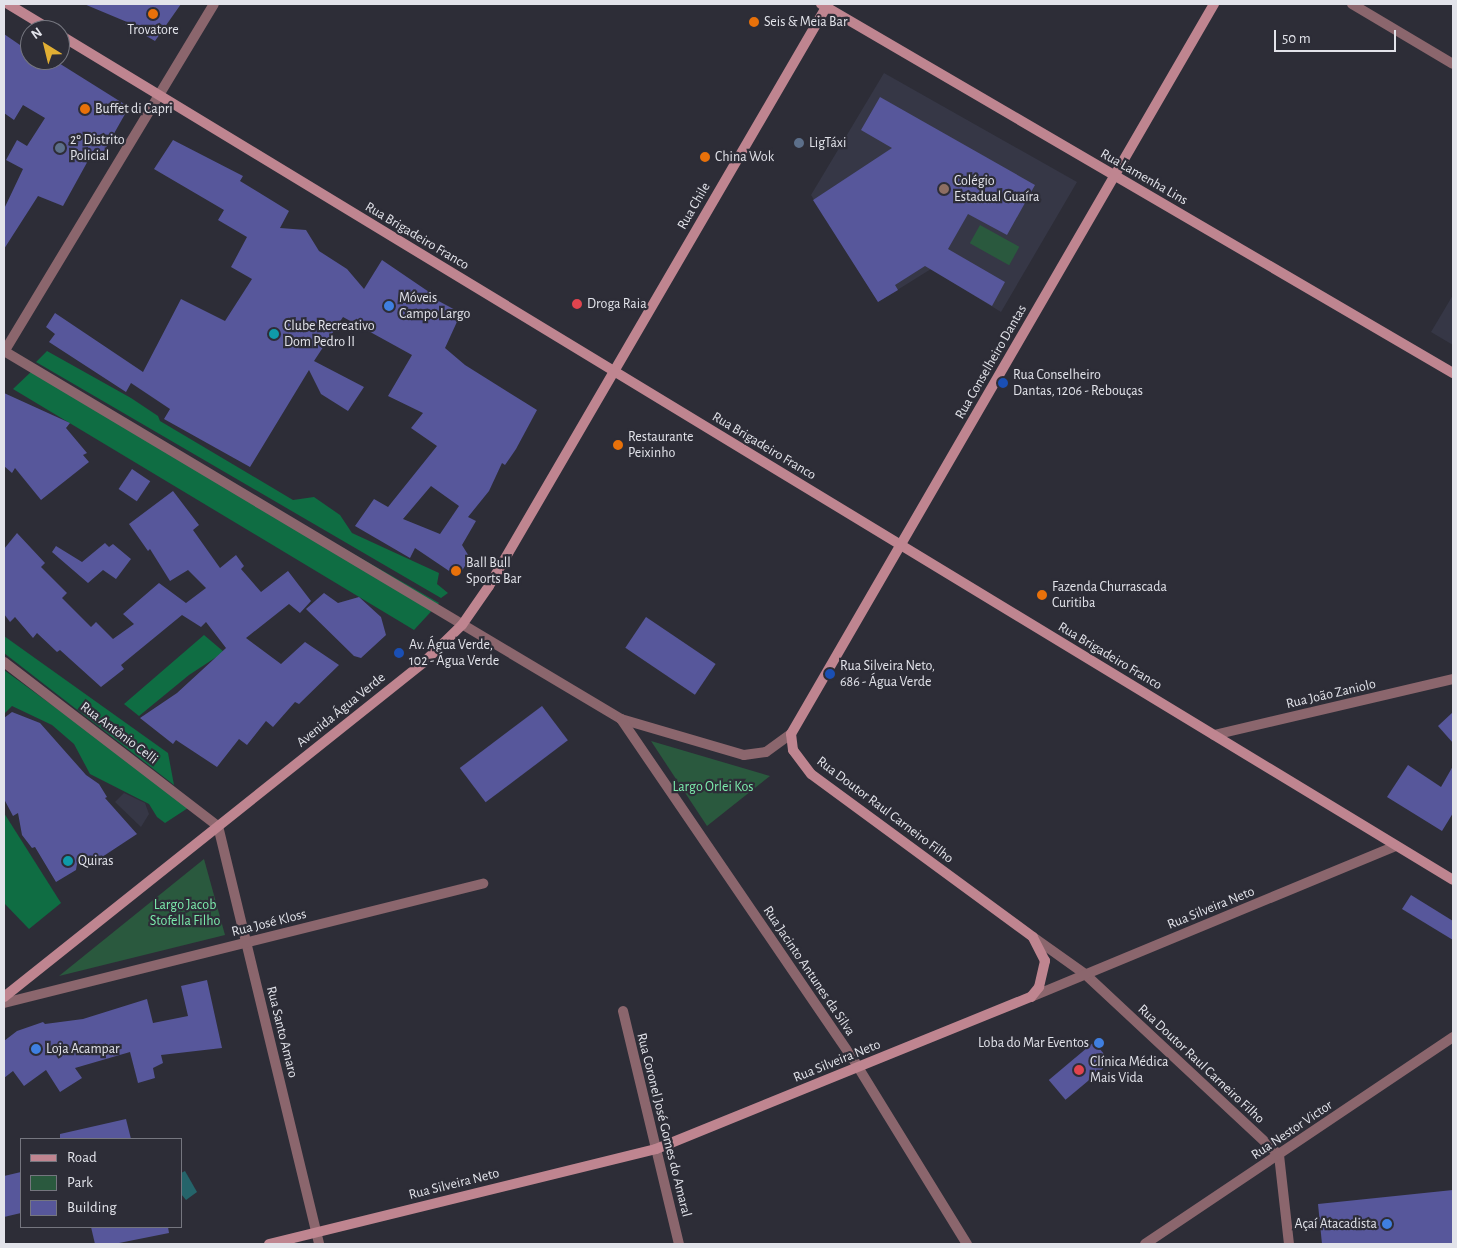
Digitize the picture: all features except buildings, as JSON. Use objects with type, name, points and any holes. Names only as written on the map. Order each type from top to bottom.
[{"type":"main road","points":[[8,4],[35,20]]},
{"type":"main road","name":"Rua Conselheiro Dantas","points":[[791,734],[1214,4]]},
{"type":"main road","name":"Rua Lamenha Lins","points":[[825,5],[1453,373]]},
{"type":"main road","name":"Rua Chile","points":[[614,371],[825,5]]},
{"type":"main road","name":"Rua Brigadeiro Franco","points":[[70,41],[1453,880]]},
{"type":"main road","name":"Avenida Água Verde","points":[[4,997],[435,652],[462,625],[489,586],[614,371]]},
{"type":"main road","name":"Rua Doutor Raul Carneiro Filho","points":[[791,734],[793,750],[811,774],[1034,937]]},
{"type":"main road","points":[[1031,997],[1044,974],[1041,948],[1034,937]]},
{"type":"main road","name":"Rua Silveira Neto","points":[[268,1244],[656,1148],[1031,997]]},
{"type":"street","points":[[214,4],[4,352],[620,720],[750,756],[766,752],[791,734]]},
{"type":"street","points":[[1352,4],[1453,64]]},
{"type":"street","name":"Rua Antônio Celli","points":[[4,662],[218,826]]},
{"type":"street","name":"Rua João Zaniolo","points":[[1214,735],[1453,679]]},
{"type":"street","name":"Rua Jacinto Antunes da Silva","points":[[620,720],[858,1067],[967,1244]]},
{"type":"street","name":"Rua Santo Amaro","points":[[218,826],[319,1244]]},
{"type":"street","name":"Rua Silveira Neto","points":[[1031,997],[1396,846]]},
{"type":"street","name":"Rua José Kloss","points":[[4,1003],[483,884]]},
{"type":"street","name":"Rua Doutor Raul Carneiro Filho","points":[[1034,937],[1085,974],[1279,1155]]},
{"type":"street","name":"Rua Coronel José Gomes do Amaral","points":[[623,1011],[679,1244]]},
{"type":"street","name":"Rua Nestor Victor","points":[[1145,1244],[1453,1037]]},
{"type":"street","points":[[1279,1155],[1289,1244]]},
{"type":"shaded area","name":"Colégio Estadual Guaíra","points":[[884,73],[1077,182],[1001,312],[931,269],[878,302],[811,195]]},
{"type":"shaded area","points":[[1453,295],[1453,345],[1431,332]]},
{"type":"shaded area","points":[[124,793],[145,803],[149,814],[141,827],[115,802]]},
{"type":"green space","points":[[980,225],[1019,247],[1009,265],[970,243]]},
{"type":"green space","points":[[47,351],[131,398],[158,416],[160,421],[293,500],[314,497],[340,515],[352,533],[439,573],[437,584],[448,593],[441,598],[36,362]]},
{"type":"green space","points":[[33,370],[439,603],[414,630],[13,389]]},
{"type":"green space","points":[[204,635],[224,652],[189,675],[139,716],[124,704]]},
{"type":"green space","points":[[4,636],[168,753],[174,785],[4,653]]},
{"type":"green space","points":[[4,670],[188,808],[165,823],[157,817],[149,804],[90,774],[74,744],[52,725],[12,706],[4,714]]},
{"type":"green space","name":"Largo Orlei Kos","points":[[651,741],[770,776],[707,826]]},
{"type":"green space","points":[[4,813],[61,903],[29,929],[4,903]]},
{"type":"green space","name":"Largo Jacob Stofella Filho","points":[[204,859],[225,935],[59,976]]},
{"type":"water","points":[[185,1171],[197,1192],[186,1200],[182,1195],[182,1172]]},
{"type":"place","name":"Trovatore","points":[[153,14]]},
{"type":"place","name":"Seis & Meia Bar","points":[[754,22]]},
{"type":"place","name":"Buffet di Capri","points":[[85,109]]},
{"type":"place","name":"LigTáxi","points":[[799,143]]},
{"type":"place","name":"2º Distrito Policial","points":[[60,148]]},
{"type":"place","name":"China Wok","points":[[705,157]]},
{"type":"place","name":"Colégio Estadual Guaíra","points":[[944,189]]},
{"type":"place","name":"Droga Raia","points":[[577,304]]},
{"type":"place","name":"Móveis Campo Largo","points":[[389,306]]},
{"type":"place","name":"Clube Recreativo Dom Pedro II","points":[[274,334]]},
{"type":"place","name":"Rua Conselheiro Dantas, 1206 - Rebouças","points":[[1003,383]]},
{"type":"place","name":"Restaurante Peixinho","points":[[618,445]]},
{"type":"place","name":"Ball Bull Sports Bar","points":[[456,571]]},
{"type":"place","name":"Fazenda Churrascada Curitiba","points":[[1042,595]]},
{"type":"place","name":"Av. Água Verde, 102 - Água Verde","points":[[399,653]]},
{"type":"place","name":"Rua Silveira Neto, 686 - Água Verde","points":[[830,674]]},
{"type":"place","name":"Quiras","points":[[68,861]]},
{"type":"place","name":"Loba do Mar Eventos","points":[[1099,1043]]},
{"type":"place","name":"Loja Acampar","points":[[36,1049]]},
{"type":"place","name":"Clínica Médica Mais Vida","points":[[1079,1070]]},
{"type":"place","name":"Açaí Atacadista","points":[[1387,1224]]}]
